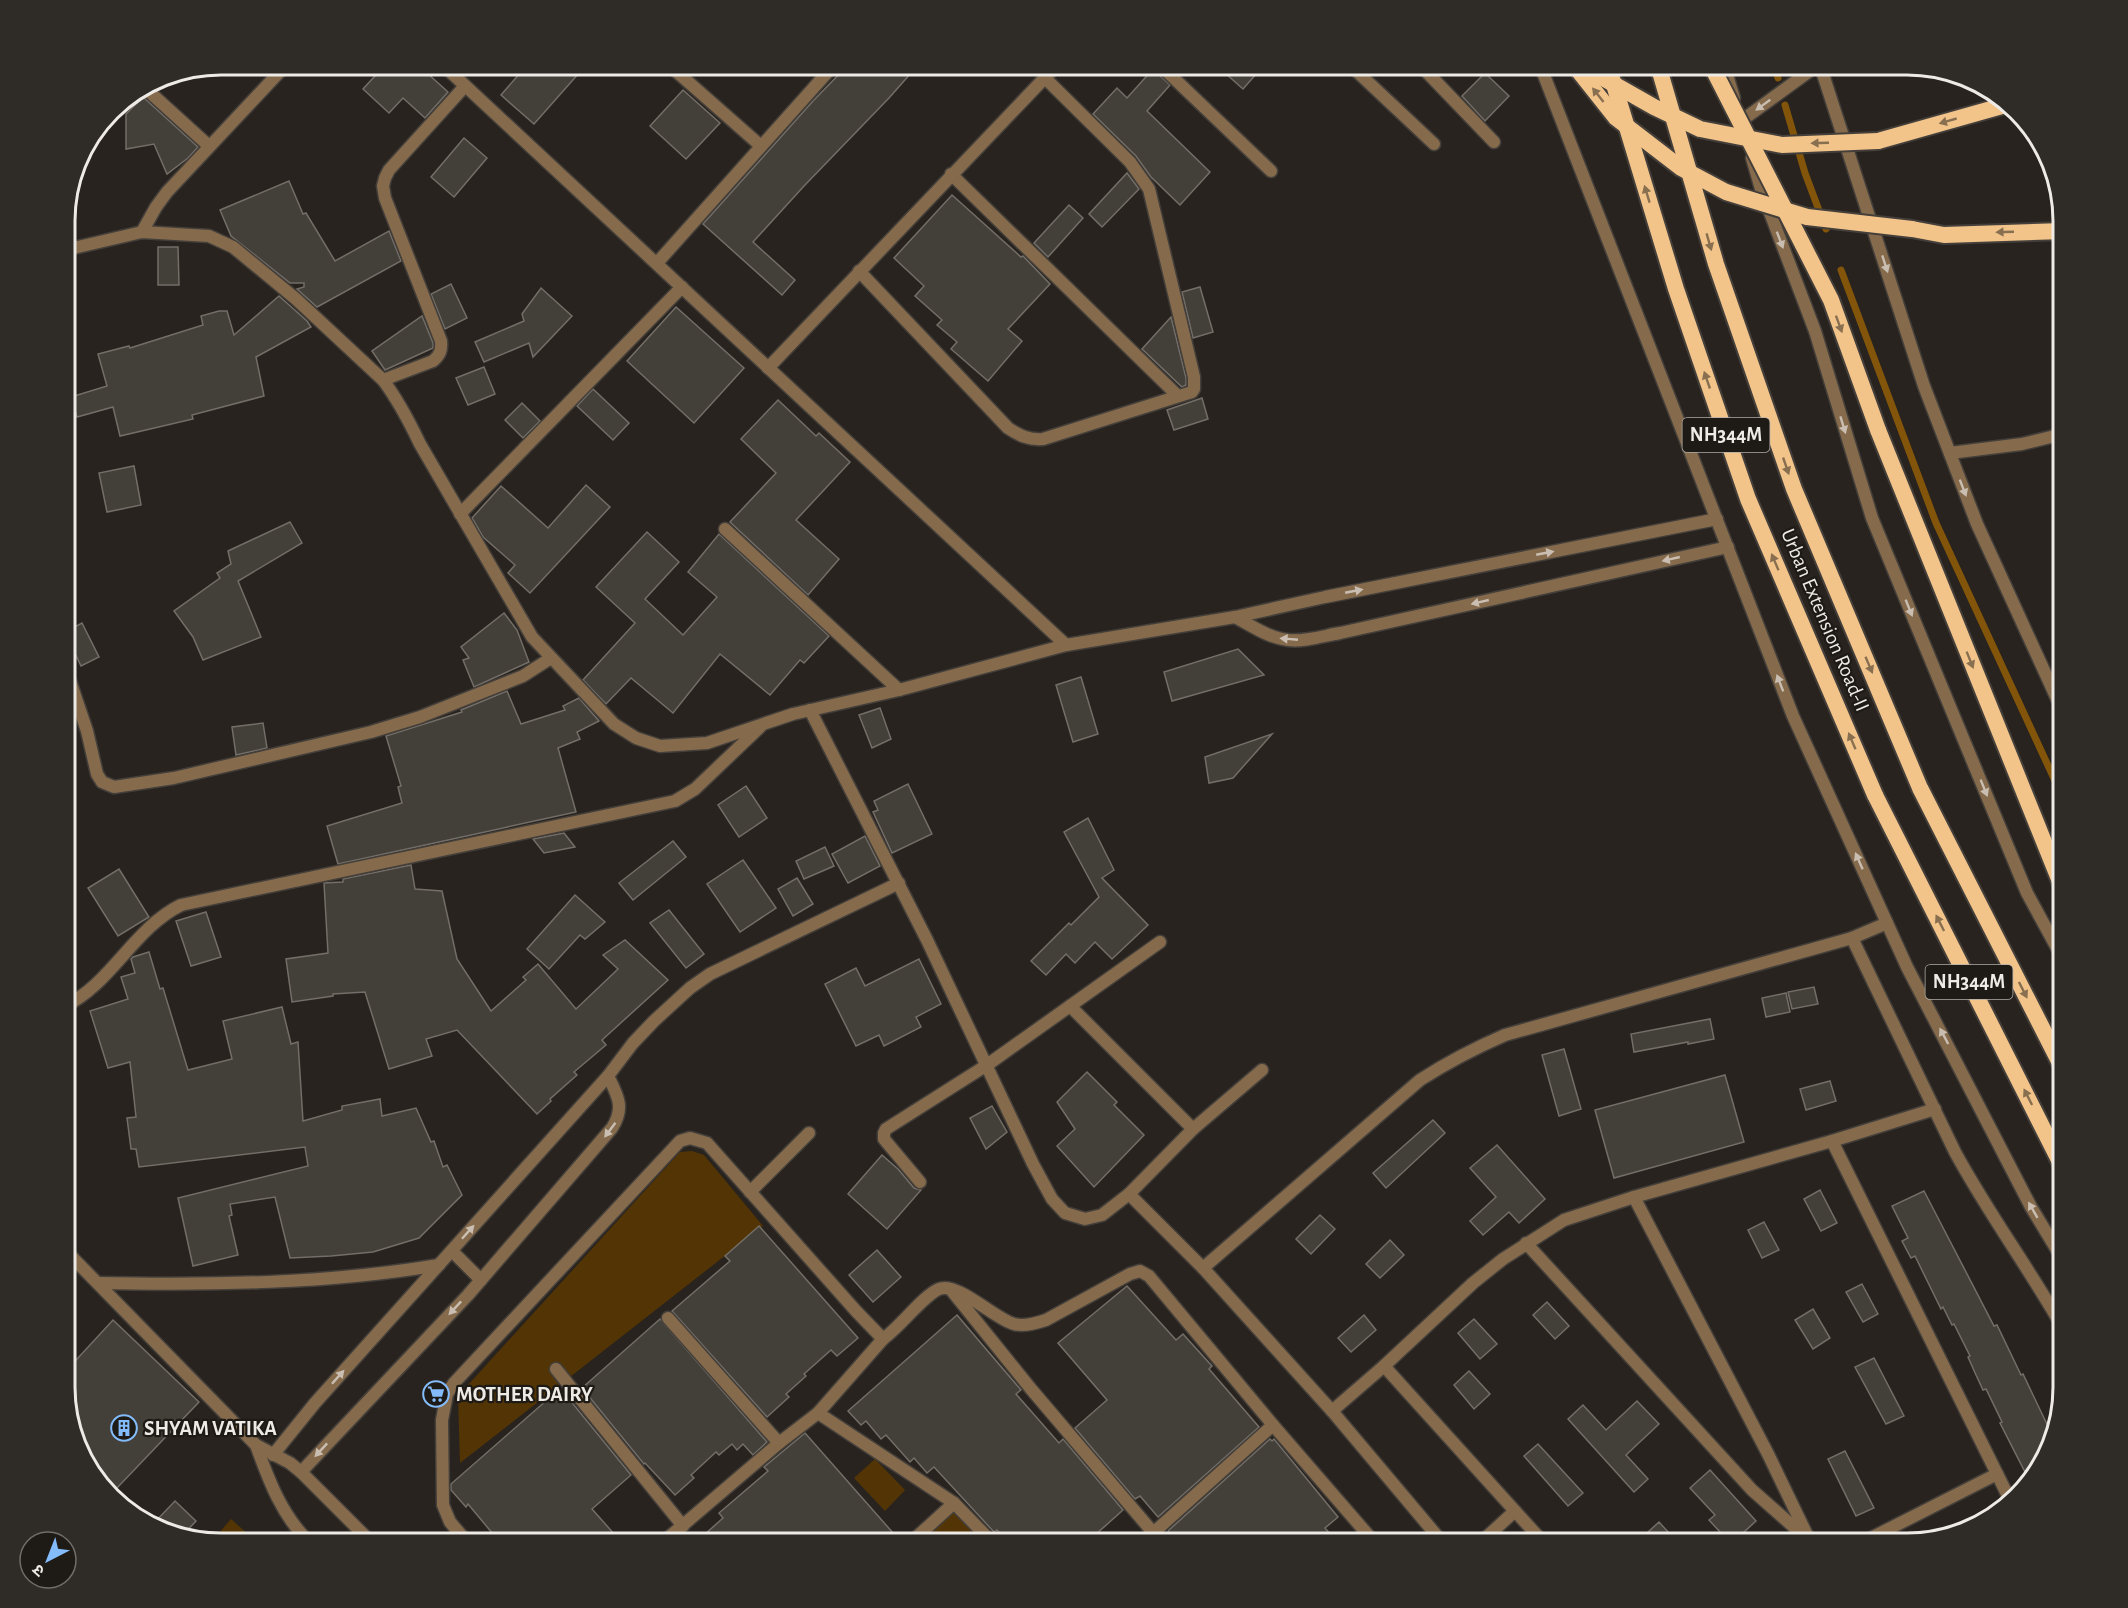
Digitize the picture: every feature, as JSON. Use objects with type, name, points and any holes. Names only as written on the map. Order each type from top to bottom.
[{"type":"highway","points":[[1583,75],[1616,118],[1681,168],[1726,192],[1807,218],[1944,235],[2053,231]]},
{"type":"highway","points":[[1599,75],[1654,107],[1700,129],[1782,145],[1878,141],[1998,107]]},
{"type":"highway","name":"Urban Extension Road-II","points":[[1611,75],[1676,289],[1748,498],[1875,795],[2053,1146]]},
{"type":"highway","name":"Urban Extension Road-II","points":[[1661,75],[1716,264],[1794,489],[1920,788],[2053,1048]]},
{"type":"highway","points":[[1717,75],[1831,300],[1878,430],[2053,862]]},
{"type":"street","points":[[142,232],[167,192],[276,75]]},
{"type":"street","points":[[454,75],[1066,645]]},
{"type":"street","points":[[681,75],[761,146]]},
{"type":"street","points":[[657,263],[824,75]]},
{"type":"street","points":[[768,368],[1048,75]]},
{"type":"street","points":[[1171,75],[1271,171]]},
{"type":"street","points":[[1362,75],[1434,144]]},
{"type":"street","points":[[1430,75],[1494,142]]},
{"type":"street","points":[[1544,75],[1793,716],[1907,967],[2031,1207],[2053,1242]]},
{"type":"street","points":[[1727,75],[1761,189],[1815,331],[1872,518],[2027,893],[2053,939]]},
{"type":"street","points":[[1741,121],[1804,75]]},
{"type":"street","points":[[1823,75],[1924,386],[1977,524],[2053,688]]},
{"type":"street","points":[[859,271],[1000,419],[1020,436],[1033,440],[1043,439],[1192,392],[1194,377],[1149,189],[1130,162],[1045,78]]},
{"type":"street","points":[[383,380],[433,361],[439,356],[442,348],[441,340],[385,198],[385,178],[465,86]]},
{"type":"street","points":[[151,93],[209,146]]},
{"type":"street","points":[[951,174],[1178,396]]},
{"type":"street","points":[[75,248],[142,232],[209,236],[233,247],[296,299],[383,380],[404,411],[420,444],[532,637],[614,724],[636,738],[660,746],[707,743],[810,710],[899,690],[1066,645],[1235,617],[1717,519]]},
{"type":"street","points":[[460,514],[682,287]]},
{"type":"street","points":[[1950,453],[2022,444],[2053,437]]},
{"type":"street","points":[[725,529],[899,690]]},
{"type":"street","points":[[1235,617],[1273,636],[1300,640],[1728,547]]},
{"type":"street","points":[[75,696],[87,731],[97,774],[102,782],[114,787],[174,778],[371,732],[420,717],[523,676],[551,658]]},
{"type":"street","points":[[810,710],[899,883],[1033,1164],[1052,1199],[1065,1213],[1085,1219],[1102,1215],[1129,1194],[1193,1129],[1262,1070]]},
{"type":"street","points":[[75,1000],[86,993],[127,950],[170,911],[180,905],[675,801],[695,789],[762,726]]},
{"type":"street","points":[[273,1455],[315,1403],[608,1076],[633,1043],[690,988],[710,974],[899,883]]},
{"type":"street","points":[[1203,1268],[1420,1080],[1466,1052],[1505,1035],[1852,938],[1887,923]]},
{"type":"street","points":[[1852,938],[1949,1141],[1973,1185],[2053,1309]]},
{"type":"street","points":[[920,1182],[884,1139],[884,1133],[892,1124],[987,1065],[1160,942]]},
{"type":"street","points":[[1070,1006],[1193,1129]]},
{"type":"street","points":[[301,1472],[481,1280],[612,1128],[619,1118],[620,1107],[618,1096],[608,1076]]},
{"type":"street","points":[[1332,1411],[1473,1283],[1526,1243],[1564,1220],[1634,1197],[1832,1142],[1935,1109]]},
{"type":"street","points":[[750,1192],[809,1133]]},
{"type":"street","points":[[459,1533],[450,1522],[443,1505],[442,1420],[447,1394],[454,1383],[680,1141],[690,1138],[707,1143],[883,1339]]},
{"type":"street","points":[[1832,1142],[2007,1493]]},
{"type":"street","points":[[1129,1194],[1203,1268],[1332,1411],[1434,1533]]},
{"type":"street","points":[[1634,1197],[1768,1454],[1806,1533]]},
{"type":"street","points":[[1526,1243],[1752,1490],[1800,1533]]},
{"type":"street","points":[[452,1251],[481,1280]]},
{"type":"street","points":[[75,1260],[256,1445],[301,1472],[361,1533]]},
{"type":"street","points":[[98,1283],[206,1285],[264,1283],[393,1273],[439,1265]]},
{"type":"street","points":[[675,1533],[779,1443],[818,1413],[883,1339],[931,1294],[941,1288],[950,1288],[1013,1324],[1034,1324],[1140,1271],[1149,1276],[1366,1533]]},
{"type":"street","points":[[950,1288],[1031,1389],[1153,1533],[1273,1425]]},
{"type":"street","points":[[668,1318],[779,1443]]},
{"type":"street","points":[[1384,1366],[1534,1533]]},
{"type":"street","points":[[556,1370],[683,1526]]},
{"type":"street","points":[[818,1413],[954,1503],[983,1533]]},
{"type":"street","points":[[256,1445],[269,1483],[280,1505],[302,1533]]},
{"type":"street","points":[[1882,1533],[1997,1474]]},
{"type":"street","points":[[921,1533],[954,1503]]},
{"type":"street","points":[[1492,1533],[1515,1511]]},
{"type":"shaded area","points":[[692,1151],[704,1155],[763,1226],[460,1463],[458,1396],[680,1152]]},
{"type":"shaded area","points":[[875,1459],[905,1490],[885,1511],[854,1478]]},
{"type":"shaded area","points":[[954,1503],[980,1533],[923,1533]]},
{"type":"shaded area","points":[[231,1519],[247,1533],[221,1533],[219,1533]]},
{"type":"building","points":[[376,75],[429,75],[448,92],[425,118],[403,98],[389,113],[363,89]]},
{"type":"building","points":[[518,75],[577,75],[534,124],[501,95]]},
{"type":"building","points":[[838,75],[909,75],[753,242],[795,280],[782,295],[703,224]]},
{"type":"building","points":[[1148,75],[1159,75],[1170,85],[1147,111],[1210,172],[1180,205],[1151,177],[1136,156],[1093,114],[1117,88],[1127,98]]},
{"type":"building","points":[[1227,75],[1255,75],[1243,89]]},
{"type":"building","points":[[1483,75],[1487,75],[1509,96],[1485,121],[1462,96]]},
{"type":"building","points":[[683,90],[720,123],[686,159],[650,126]]},
{"type":"building","points":[[144,98],[198,147],[167,174],[154,144],[126,149],[126,114]]},
{"type":"building","points":[[464,138],[487,158],[454,197],[431,177]]},
{"type":"building","points":[[1127,173],[1139,189],[1102,227],[1089,214]]},
{"type":"building","points":[[289,181],[303,214],[306,213],[335,261],[389,231],[401,261],[317,307],[297,289],[304,287],[304,283],[290,283],[231,236],[220,210]]},
{"type":"building","points":[[952,195],[1021,257],[1023,256],[1050,284],[1008,329],[1022,341],[988,381],[951,349],[957,342],[937,325],[942,320],[915,296],[924,286],[894,258]]},
{"type":"building","points":[[1069,205],[1083,218],[1048,257],[1034,243]]},
{"type":"building","points":[[158,247],[178,247],[179,285],[158,285]]},
{"type":"building","points":[[451,284],[467,318],[445,329],[431,294]]},
{"type":"building","points":[[1200,287],[1213,332],[1193,338],[1182,292]]},
{"type":"building","points":[[541,288],[572,316],[533,357],[529,343],[484,362],[475,342],[524,321],[522,314]]},
{"type":"building","points":[[279,296],[311,327],[256,357],[264,396],[192,415],[193,419],[120,436],[113,407],[77,417],[75,396],[107,386],[98,354],[129,346],[130,348],[203,325],[201,316],[219,311],[227,311],[234,335]]},
{"type":"building","points":[[676,307],[744,368],[694,423],[627,361]]},
{"type":"building","points":[[422,316],[433,348],[385,370],[372,351]]},
{"type":"building","points":[[1171,317],[1186,378],[1186,385],[1182,387],[1142,349]]},
{"type":"building","points":[[484,367],[495,394],[468,405],[456,378]]},
{"type":"building","points":[[593,389],[629,423],[613,440],[577,406]]},
{"type":"building","points":[[1202,398],[1208,419],[1174,430],[1167,410]]},
{"type":"building","points":[[778,400],[816,436],[819,433],[850,462],[796,520],[839,559],[808,595],[730,522],[776,473],[741,439]]},
{"type":"building","points":[[522,403],[540,421],[523,438],[505,420]]},
{"type":"building","points":[[134,466],[141,505],[107,512],[99,473]]},
{"type":"building","points":[[586,485],[610,507],[530,593],[508,573],[515,565],[483,537],[472,518],[501,486],[548,528]]},
{"type":"building","points":[[290,522],[302,543],[238,581],[261,637],[203,660],[193,637],[174,611],[220,578],[217,573],[231,564],[228,551]]},
{"type":"building","points":[[647,532],[679,562],[645,599],[683,635],[717,597],[688,572],[719,534],[829,636],[804,663],[800,660],[770,695],[720,654],[673,713],[631,678],[606,704],[583,680],[635,623],[596,587]]},
{"type":"building","points":[[504,613],[517,630],[529,662],[474,687],[463,660],[469,658],[461,647]]},
{"type":"building","points":[[82,623],[99,657],[81,666],[75,653],[75,627]]},
{"type":"building","points":[[1238,649],[1264,675],[1172,701],[1164,672]]},
{"type":"building","points":[[1081,677],[1098,734],[1073,742],[1056,685]]},
{"type":"building","points":[[507,691],[521,724],[565,710],[563,706],[579,698],[599,721],[577,732],[580,739],[558,748],[576,812],[338,864],[327,826],[402,803],[398,787],[401,786],[386,736],[462,712],[461,710]]},
{"type":"building","points":[[880,708],[891,739],[872,748],[859,715]]},
{"type":"building","points":[[263,723],[267,748],[236,755],[232,727]]},
{"type":"building","points":[[1272,734],[1233,778],[1209,783],[1205,757]]},
{"type":"building","points":[[908,784],[932,834],[892,853],[873,812],[878,810],[874,801]]},
{"type":"building","points":[[746,786],[767,818],[739,837],[718,805]]},
{"type":"building","points":[[1088,818],[1114,870],[1102,878],[1148,925],[1112,959],[1095,942],[1075,963],[1066,954],[1046,975],[1031,961],[1099,897],[1064,832]]},
{"type":"building","points":[[564,833],[575,847],[544,853],[533,839]]},
{"type":"building","points":[[865,836],[880,866],[848,883],[832,854]]},
{"type":"building","points":[[673,841],[686,857],[633,900],[619,883]]},
{"type":"building","points":[[825,847],[834,866],[804,879],[796,861]]},
{"type":"building","points":[[743,860],[776,908],[740,932],[707,884]]},
{"type":"building","points":[[411,865],[415,889],[442,891],[457,959],[491,1011],[526,980],[523,977],[538,964],[576,1009],[618,969],[603,955],[625,940],[668,980],[602,1040],[606,1045],[574,1072],[577,1075],[537,1114],[457,1030],[426,1039],[432,1056],[389,1069],[365,992],[333,994],[333,996],[292,1002],[286,959],[328,953],[324,883],[343,882],[343,879]]},
{"type":"building","points":[[119,869],[149,917],[118,936],[88,888]]},
{"type":"building","points":[[797,878],[813,904],[793,916],[778,889]]},
{"type":"building","points":[[575,895],[605,922],[585,939],[580,935],[549,969],[527,949]]},
{"type":"building","points":[[669,910],[704,954],[686,968],[650,923]]},
{"type":"building","points":[[206,912],[221,957],[191,966],[176,921]]},
{"type":"building","points":[[149,952],[160,989],[163,988],[188,1070],[232,1059],[223,1021],[282,1007],[291,1044],[298,1042],[303,1121],[342,1110],[342,1106],[380,1099],[382,1116],[416,1108],[431,1142],[434,1141],[443,1167],[447,1165],[462,1195],[419,1238],[373,1252],[290,1258],[275,1197],[230,1204],[232,1215],[229,1216],[238,1255],[193,1266],[178,1198],[308,1166],[305,1147],[139,1167],[136,1149],[131,1149],[127,1118],[136,1117],[130,1062],[108,1068],[90,1011],[128,999],[121,977],[135,973],[131,959],[133,957]]},
{"type":"building","points":[[919,959],[941,1004],[916,1017],[921,1027],[884,1046],[879,1035],[856,1046],[825,984],[856,968],[865,986]]},
{"type":"building","points":[[1814,987],[1818,1004],[1792,1009],[1788,992]]},
{"type":"building","points":[[1786,993],[1790,1012],[1766,1017],[1762,998]]},
{"type":"building","points":[[1710,1019],[1714,1039],[1634,1052],[1631,1034]]},
{"type":"building","points":[[1564,1049],[1581,1109],[1559,1116],[1542,1055]]},
{"type":"building","points":[[1087,1072],[1117,1102],[1114,1105],[1144,1135],[1094,1187],[1057,1146],[1075,1129],[1057,1102]]},
{"type":"building","points":[[1725,1075],[1744,1142],[1614,1178],[1595,1110]]},
{"type":"building","points":[[1830,1081],[1836,1101],[1806,1110],[1800,1089]]},
{"type":"building","points":[[992,1106],[1007,1132],[986,1149],[970,1118]]},
{"type":"building","points":[[1433,1120],[1445,1133],[1386,1188],[1373,1173]]},
{"type":"building","points":[[1497,1145],[1545,1199],[1519,1223],[1509,1212],[1483,1235],[1470,1221],[1496,1197],[1470,1168]]},
{"type":"building","points":[[882,1155],[914,1188],[921,1190],[887,1229],[848,1194]]},
{"type":"building","points":[[1820,1190],[1837,1223],[1821,1231],[1804,1199]]},
{"type":"building","points":[[1924,1191],[1994,1326],[1997,1325],[2021,1375],[2023,1374],[2047,1425],[2038,1452],[2025,1472],[1986,1389],[1983,1390],[1954,1324],[1952,1325],[1943,1307],[1941,1309],[1915,1256],[1911,1258],[1902,1241],[1908,1238],[1892,1206]]},
{"type":"building","points":[[1320,1215],[1335,1229],[1311,1254],[1296,1239]]},
{"type":"building","points":[[1764,1222],[1779,1250],[1762,1258],[1748,1230]]},
{"type":"building","points":[[759,1226],[858,1338],[837,1356],[831,1350],[804,1374],[806,1376],[786,1394],[789,1397],[767,1417],[672,1311],[730,1261],[725,1256]]},
{"type":"building","points":[[1390,1240],[1404,1255],[1380,1278],[1366,1264]]},
{"type":"building","points":[[877,1250],[901,1277],[873,1302],[849,1275]]},
{"type":"building","points":[[1862,1284],[1878,1314],[1863,1322],[1846,1292]]},
{"type":"building","points":[[1127,1286],[1176,1340],[1183,1334],[1212,1366],[1209,1369],[1259,1427],[1158,1517],[1140,1496],[1135,1499],[1075,1428],[1107,1400],[1058,1343]]},
{"type":"building","points":[[1547,1302],[1569,1326],[1555,1339],[1533,1315]]},
{"type":"building","points":[[1813,1309],[1830,1338],[1813,1349],[1795,1320]]},
{"type":"building","points":[[957,1315],[1021,1390],[1016,1394],[1059,1443],[1063,1439],[1123,1510],[1097,1533],[1000,1533],[997,1530],[994,1532],[934,1467],[927,1473],[914,1458],[910,1462],[886,1435],[881,1439],[866,1421],[861,1425],[848,1411]]},
{"type":"building","points":[[1364,1315],[1376,1330],[1351,1352],[1338,1338]]},
{"type":"building","points":[[660,1319],[767,1442],[753,1455],[743,1444],[737,1450],[732,1444],[719,1455],[716,1452],[691,1475],[694,1478],[675,1495],[644,1464],[582,1388]]},
{"type":"building","points":[[1474,1319],[1497,1344],[1480,1359],[1458,1333]]},
{"type":"building","name":"SHYAM VATIKA","points":[[113,1320],[199,1402],[116,1488],[95,1460],[83,1434],[75,1397],[75,1361]]},
{"type":"building","points":[[1874,1358],[1904,1416],[1886,1424],[1855,1367]]},
{"type":"building","points":[[1469,1371],[1490,1394],[1474,1409],[1454,1385]]},
{"type":"building","points":[[555,1393],[564,1403],[569,1399],[631,1475],[592,1509],[613,1533],[492,1533],[468,1504],[466,1507],[451,1490],[451,1484]]},
{"type":"building","points":[[1637,1401],[1659,1424],[1626,1455],[1648,1479],[1634,1492],[1568,1419],[1583,1405],[1606,1430]]},
{"type":"building","points":[[805,1433],[893,1533],[706,1533],[723,1518],[719,1513],[768,1471],[764,1467]]},
{"type":"building","points":[[1270,1439],[1272,1441],[1274,1439],[1338,1517],[1325,1528],[1329,1533],[1167,1533]]},
{"type":"building","points":[[1538,1444],[1583,1493],[1568,1506],[1524,1456]]},
{"type":"building","points":[[1845,1451],[1874,1508],[1856,1516],[1828,1459]]},
{"type":"building","points":[[1710,1470],[1756,1521],[1743,1533],[1721,1533],[1709,1520],[1715,1515],[1690,1488]]},
{"type":"building","points":[[175,1501],[196,1521],[188,1529],[158,1518]]},
{"type":"building","points":[[1659,1522],[1669,1533],[1647,1533]]},
{"type":"waterway","points":[[1785,105],[1805,173],[1826,229]]},
{"type":"waterway","points":[[1841,270],[1936,523],[2053,776]]},
{"type":"place","name":"MOTHER DAIRY","points":[[436,1394]]},
{"type":"place","name":"SHYAM VATIKA","points":[[124,1428]]}]
